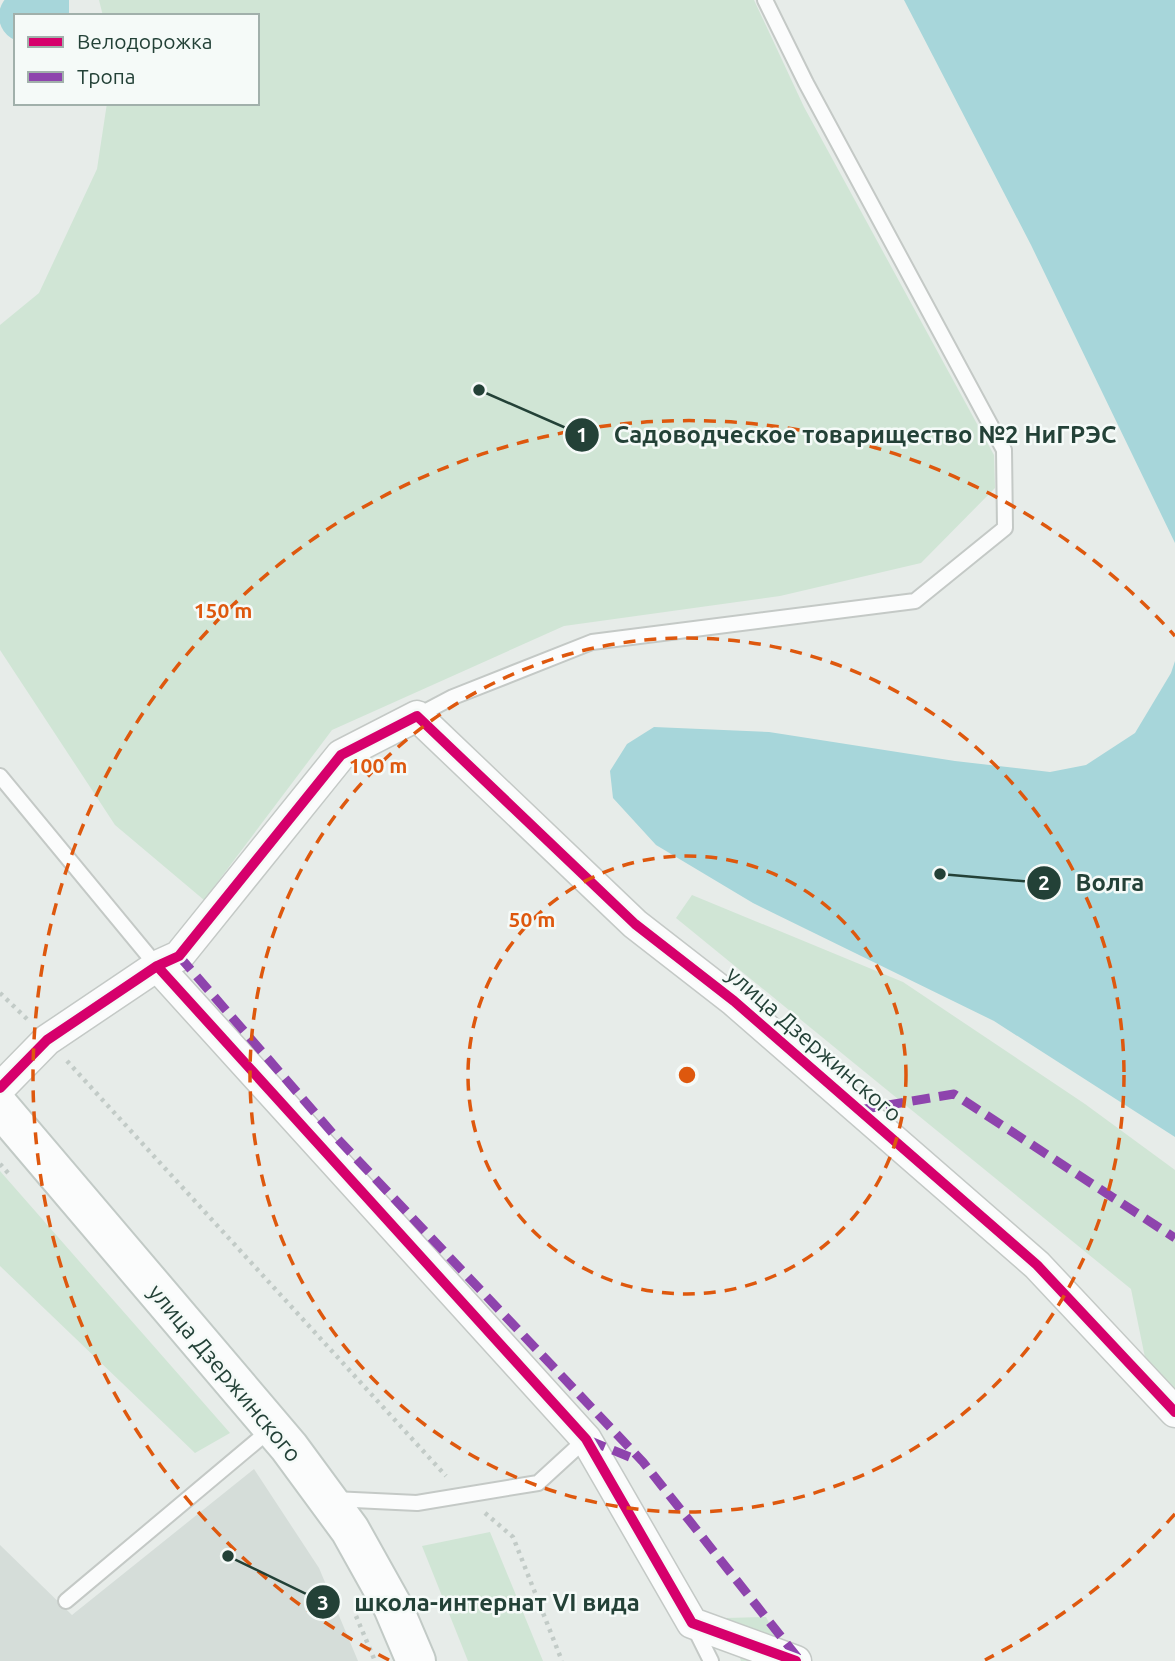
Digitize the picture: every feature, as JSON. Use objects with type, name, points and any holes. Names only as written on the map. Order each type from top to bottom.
[{"type":"main road","name":"улица Дзержинского","points":[[0,1107],[289,1447],[350,1530],[393,1607],[416,1661]]},
{"type":"street","points":[[0,1088],[47,1040],[156,966],[179,956],[341,755],[416,716]]},
{"type":"street","name":"улица Дзержинского","points":[[416,716],[635,924],[734,1001],[1038,1265],[1175,1412]]},
{"type":"street","points":[[156,966],[586,1439],[692,1623],[796,1661]]},
{"type":"lane","points":[[416,716],[453,697],[592,642],[915,601],[1005,528],[1003,450],[806,83],[765,0]]},
{"type":"lane","points":[[0,776],[156,966]]},
{"type":"lane","points":[[66,1601],[272,1428]]},
{"type":"lane","points":[[327,1499],[417,1503],[538,1483],[586,1439]]},
{"type":"lane","points":[[692,1623],[711,1661]]},
{"type":"path","points":[[0,993],[47,1040],[464,1496],[513,1537],[562,1661]]},
{"type":"path","points":[[0,1164],[9,1174]]},
{"type":"path","points":[[354,1610],[375,1661]]},
{"type":"shaded area","points":[[254,1469],[319,1568],[358,1661],[0,1661],[0,1545],[72,1615]]},
{"type":"green space","points":[[99,0],[754,0],[804,107],[994,455],[995,488],[921,563],[780,596],[564,626],[332,730],[204,900],[115,825],[0,650],[0,325],[39,293],[97,169],[107,105],[259,105],[259,14],[102,14]]},
{"type":"green space","points":[[692,895],[903,982],[1085,1104],[1175,1170],[1175,1408],[1150,1382],[1131,1289],[676,918]]},
{"type":"green space","points":[[0,1171],[230,1433],[195,1453],[0,1266]]},
{"type":"green space","points":[[490,1532],[543,1661],[468,1661],[422,1546]]},
{"type":"green space","points":[[766,1617],[790,1661],[741,1661],[726,1618]]},
{"type":"water","points":[[904,0],[1175,0],[1175,543],[1031,245]]},
{"type":"water","points":[[1175,661],[1175,1137],[994,1021],[753,903],[656,845],[613,798],[610,771],[627,744],[654,727],[769,732],[955,761],[1050,772],[1086,765],[1135,733],[1171,673]]},
{"type":"waterway","points":[[34,14],[43,12],[43,0]]},
{"type":"marked path","points":[[179,956],[335,1136],[643,1462],[798,1658]]},
{"type":"marked path","points":[[859,1110],[954,1094],[1175,1238]]},
{"type":"marked path","points":[[588,1440],[637,1460]]},
{"type":"cycle path","points":[[0,1088],[47,1040],[157,966],[179,956],[341,755],[417,716],[635,924],[734,1001],[1037,1265],[1175,1412]]},
{"type":"cycle path","points":[[157,966],[586,1439],[692,1623],[796,1661]]},
{"type":"place","name":"Садоводческое товарищество №2 НиГРЭС","points":[[479,390]]},
{"type":"place","name":"Волга","points":[[940,874]]},
{"type":"place","name":"школа-интернат VI вида","points":[[228,1556]]}]
